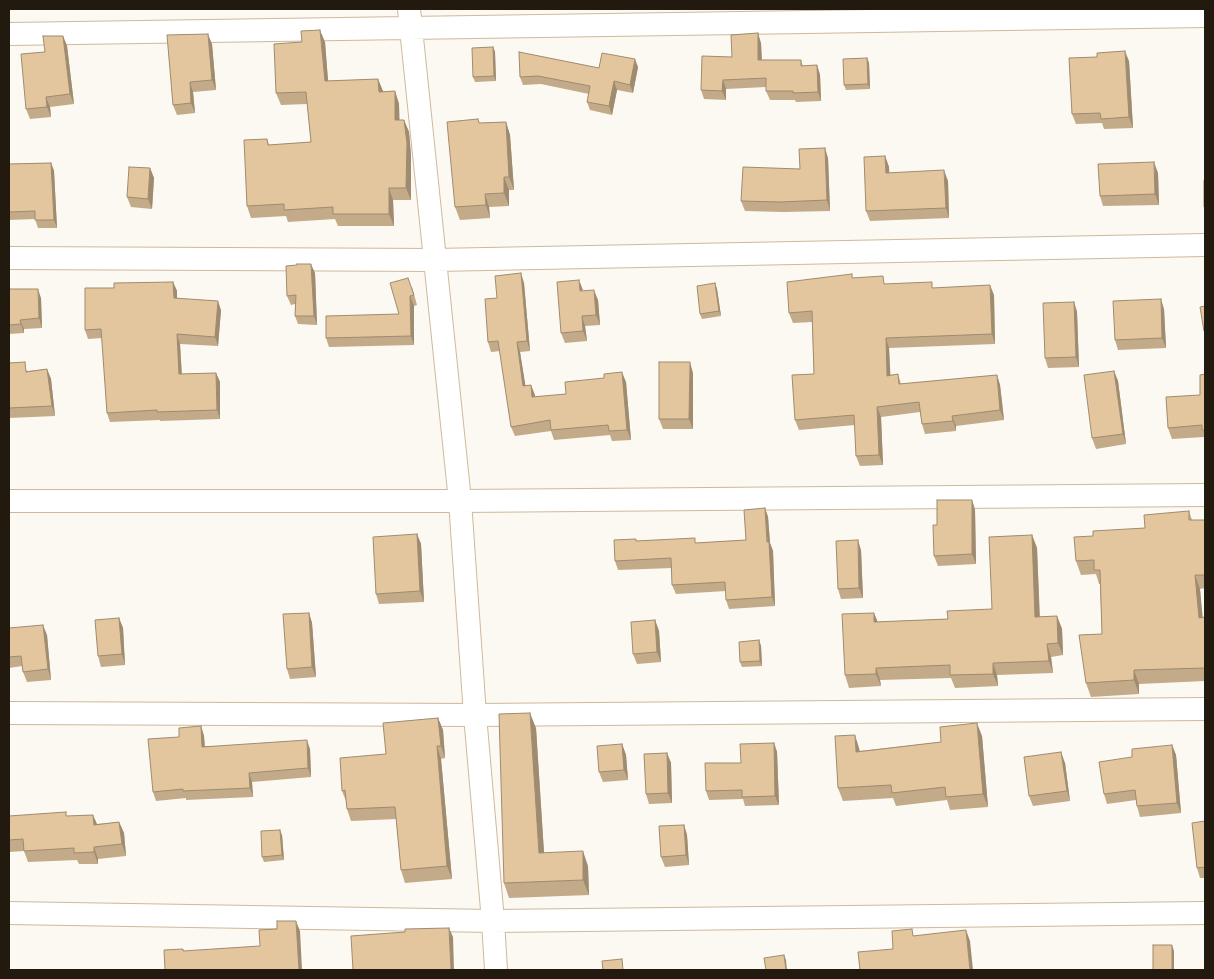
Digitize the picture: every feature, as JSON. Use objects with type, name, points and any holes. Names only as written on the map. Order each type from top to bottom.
[{"type":"street","points":[[9,34],[410,18],[1205,16]]},
{"type":"street","points":[[410,18],[460,501],[496,970]]},
{"type":"street","points":[[9,258],[435,260],[1205,244]]},
{"type":"street","points":[[9,501],[460,501],[1205,495]]},
{"type":"street","points":[[9,713],[475,715],[1205,709]]},
{"type":"street","points":[[9,913],[493,921],[1205,913]]},
{"type":"building","points":[[320,30],[325,81],[378,79],[379,92],[395,91],[395,120],[404,120],[407,143],[406,188],[389,188],[389,214],[333,214],[333,207],[284,210],[284,204],[247,206],[244,140],[267,139],[268,145],[311,142],[306,92],[276,93],[274,44],[302,42],[301,31]]},
{"type":"building","points":[[758,33],[758,60],[801,60],[801,66],[817,65],[818,92],[766,91],[766,78],[723,80],[722,91],[701,90],[702,56],[732,57],[731,35]]},
{"type":"building","points":[[208,34],[212,80],[190,82],[191,103],[173,105],[167,35]]},
{"type":"building","points":[[43,36],[63,36],[70,94],[46,97],[47,107],[26,109],[21,54],[45,52]]},
{"type":"building","points":[[493,47],[494,76],[473,77],[472,48]]},
{"type":"building","points":[[1125,51],[1129,117],[1101,119],[1100,113],[1072,114],[1069,58],[1097,57],[1097,53]]},
{"type":"building","points":[[519,52],[599,68],[602,53],[635,59],[630,85],[614,81],[609,106],[587,102],[590,86],[538,76],[520,77]]},
{"type":"building","points":[[867,58],[868,84],[844,85],[843,59]]},
{"type":"building","points":[[478,119],[479,123],[506,122],[509,177],[504,177],[504,193],[485,194],[486,205],[455,207],[447,122]]},
{"type":"building","points":[[825,148],[827,200],[741,201],[743,167],[800,169],[799,149]]},
{"type":"building","points":[[885,156],[886,173],[944,170],[946,208],[866,211],[864,157]]},
{"type":"building","points":[[1154,162],[1155,194],[1100,196],[1098,164]]},
{"type":"building","points":[[51,163],[54,220],[35,220],[35,211],[9,212],[9,164]]},
{"type":"building","points":[[129,167],[150,168],[148,199],[127,197]]},
{"type":"building","points":[[1205,181],[1205,207],[1204,207]]},
{"type":"building","points":[[311,264],[314,316],[295,316],[296,295],[287,296],[286,266]]},
{"type":"building","points":[[521,273],[527,341],[517,342],[523,386],[531,385],[532,397],[566,394],[565,382],[604,378],[604,374],[622,372],[627,430],[609,431],[608,425],[551,430],[550,420],[511,427],[498,341],[488,342],[485,299],[497,298],[495,276]]},
{"type":"building","points":[[852,274],[852,278],[883,276],[884,284],[932,282],[932,288],[990,285],[992,334],[886,338],[887,376],[898,374],[899,384],[997,375],[1000,410],[952,416],[953,421],[922,424],[919,402],[877,407],[879,455],[856,456],[854,415],[795,420],[792,375],[814,374],[812,311],[789,313],[787,282]]},
{"type":"building","points":[[408,278],[414,295],[410,296],[411,336],[326,338],[326,316],[399,314],[390,283]]},
{"type":"building","points":[[579,280],[580,291],[594,290],[596,315],[582,316],[583,331],[561,333],[557,282]]},
{"type":"building","points":[[173,282],[174,298],[218,301],[215,337],[177,334],[179,374],[216,373],[217,410],[157,412],[157,410],[107,413],[101,329],[85,330],[85,288],[114,288],[114,283]]},
{"type":"building","points":[[715,283],[719,311],[700,314],[697,286]]},
{"type":"building","points":[[9,289],[38,289],[39,318],[20,320],[21,324],[9,325]]},
{"type":"building","points":[[1161,299],[1162,338],[1115,340],[1113,301]]},
{"type":"building","points":[[1074,302],[1076,357],[1045,358],[1043,303]]},
{"type":"building","points":[[1205,306],[1205,330],[1204,331],[1200,307]]},
{"type":"building","points":[[25,362],[26,372],[47,369],[52,406],[9,408],[9,363]]},
{"type":"building","points":[[659,362],[690,362],[689,419],[659,419]]},
{"type":"building","points":[[1114,371],[1123,434],[1092,438],[1084,375]]},
{"type":"building","points":[[1205,374],[1205,430],[1202,430],[1202,425],[1168,428],[1166,397],[1200,395],[1200,375]]},
{"type":"building","points":[[937,500],[972,500],[972,554],[934,556],[933,525],[937,525]]},
{"type":"building","points":[[765,508],[772,597],[726,600],[725,582],[672,585],[671,558],[615,561],[614,540],[636,539],[636,541],[695,538],[695,543],[746,540],[744,510]]},
{"type":"building","points":[[1189,511],[1189,520],[1205,520],[1205,575],[1195,575],[1199,618],[1205,617],[1205,668],[1134,670],[1134,680],[1086,683],[1079,635],[1102,634],[1100,570],[1094,570],[1094,560],[1076,561],[1074,537],[1093,536],[1093,531],[1145,528],[1144,515]]},
{"type":"building","points":[[417,534],[420,591],[376,594],[373,537]]},
{"type":"building","points":[[1032,535],[1035,617],[1057,616],[1058,643],[1047,644],[1049,661],[993,663],[993,674],[950,675],[950,665],[876,668],[876,674],[845,675],[842,614],[874,613],[874,622],[948,619],[947,611],[992,609],[989,537]]},
{"type":"building","points":[[858,540],[859,588],[838,589],[836,541]]},
{"type":"building","points":[[309,613],[312,667],[287,669],[283,614]]},
{"type":"building","points":[[119,618],[122,654],[98,656],[95,620]]},
{"type":"building","points":[[655,620],[657,652],[633,654],[631,622]]},
{"type":"building","points":[[43,625],[48,669],[23,672],[21,656],[9,657],[9,628]]},
{"type":"building","points":[[759,640],[760,661],[740,662],[739,642]]},
{"type":"building","points":[[530,713],[539,853],[583,851],[583,880],[504,883],[499,714]]},
{"type":"building","points":[[438,718],[441,746],[437,746],[447,866],[401,870],[395,807],[347,809],[345,790],[342,791],[340,758],[386,754],[383,723]]},
{"type":"building","points":[[977,723],[983,794],[946,797],[945,787],[892,793],[891,785],[838,788],[835,736],[855,735],[856,752],[941,742],[940,727]]},
{"type":"building","points":[[201,726],[202,747],[307,740],[308,768],[249,773],[250,788],[183,791],[183,789],[153,792],[148,739],[179,737],[179,728]]},
{"type":"building","points":[[774,743],[775,796],[742,797],[742,790],[706,791],[705,763],[741,763],[740,744]]},
{"type":"building","points":[[622,744],[624,770],[599,772],[597,746]]},
{"type":"building","points":[[1172,745],[1177,803],[1137,806],[1135,790],[1104,794],[1099,762],[1132,757],[1132,749]]},
{"type":"building","points":[[1061,752],[1067,791],[1029,796],[1024,757]]},
{"type":"building","points":[[667,753],[668,793],[646,794],[644,754]]},
{"type":"building","points":[[66,812],[66,816],[93,815],[94,825],[119,822],[122,844],[94,847],[94,852],[74,853],[74,848],[24,851],[23,839],[9,840],[9,816]]},
{"type":"building","points":[[1205,821],[1205,867],[1197,868],[1192,823]]},
{"type":"building","points":[[684,825],[686,855],[661,857],[659,826]]},
{"type":"building","points":[[280,830],[282,855],[262,857],[261,831]]},
{"type":"building","points":[[277,921],[296,921],[299,970],[165,970],[164,950],[183,949],[183,951],[260,946],[259,930],[277,929]]},
{"type":"building","points":[[449,928],[451,970],[353,970],[351,936],[405,932],[405,929]]},
{"type":"building","points":[[912,929],[913,936],[966,930],[970,970],[860,970],[858,952],[893,949],[892,931]]},
{"type":"building","points":[[1153,945],[1172,945],[1172,970],[1153,970]]},
{"type":"building","points":[[784,955],[786,970],[766,970],[764,958]]},
{"type":"building","points":[[622,959],[623,970],[603,970],[602,961]]}]
